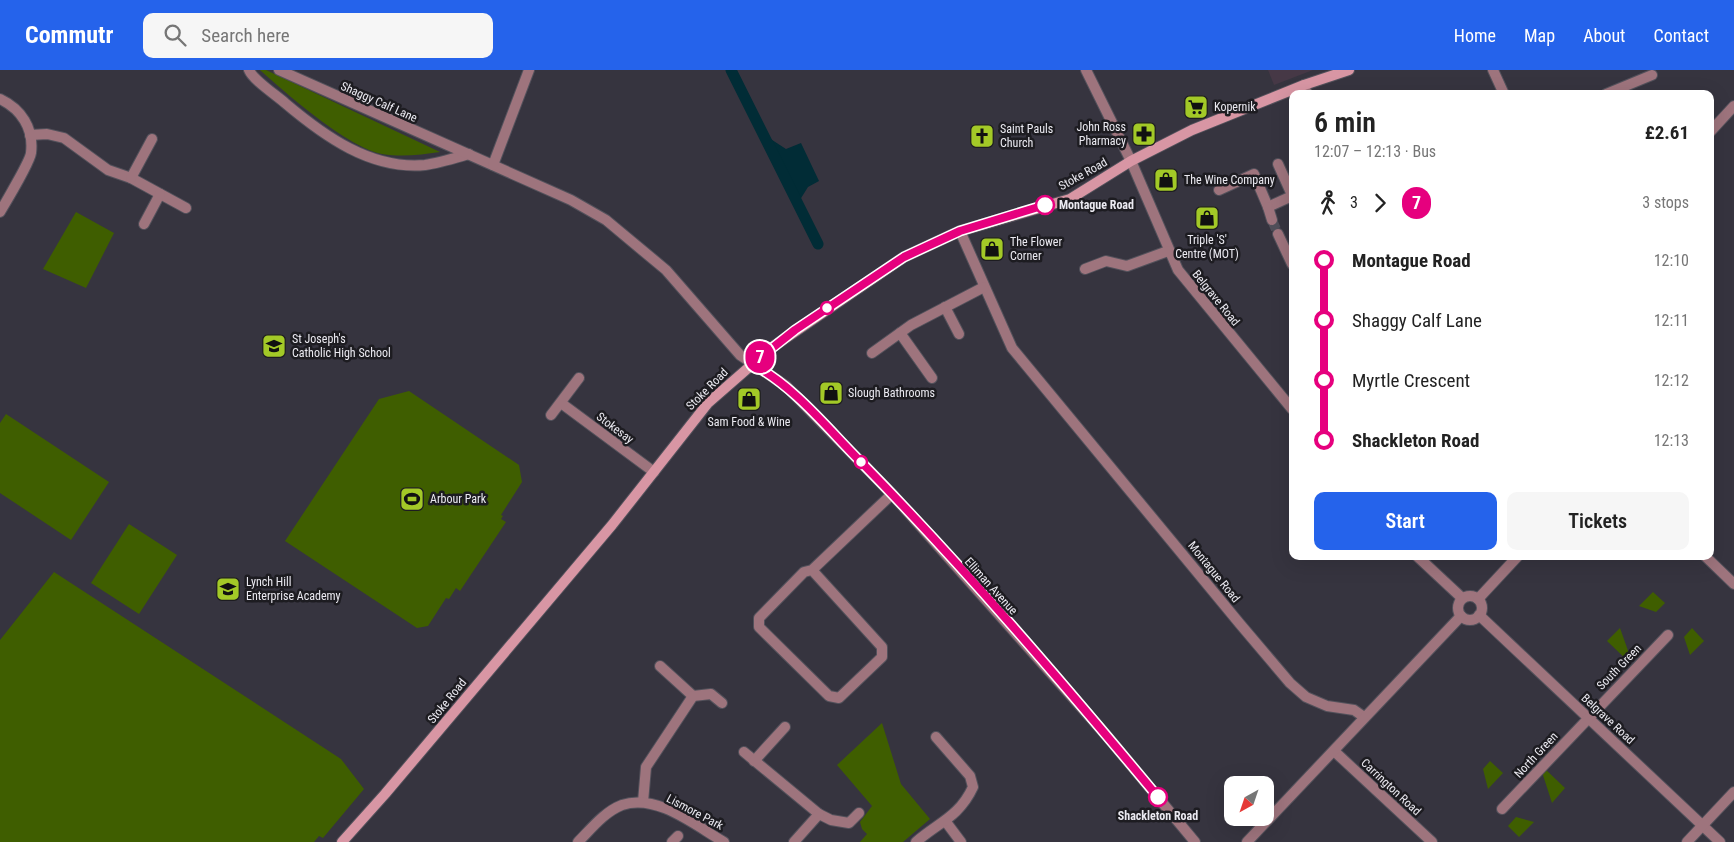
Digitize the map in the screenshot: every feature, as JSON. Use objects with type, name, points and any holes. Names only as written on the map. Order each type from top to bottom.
[{"type":"main road","name":"Stoke Road","points":[[1306,90],[1349,70]]},
{"type":"main road","name":"Stoke Road","points":[[346,840],[654,472],[708,403],[752,364],[795,330],[904,257],[960,231],[1070,199],[1131,161],[1192,130],[1289,96]]},
{"type":"street","points":[[249,70],[319,130],[353,151],[384,162],[425,165],[469,154]]},
{"type":"street","name":"Shaggy Calf Lane","points":[[279,70],[571,200],[606,220],[666,270],[727,340],[752,364]]},
{"type":"street","points":[[493,165],[529,70]]},
{"type":"street","name":"Belgrave Road","points":[[1086,70],[1131,161],[1168,251],[1188,284],[1289,405]]},
{"type":"street","points":[[1492,70],[1502,90]]},
{"type":"street","points":[[1616,90],[1652,75]]},
{"type":"street","points":[[0,99],[24,117],[30,135],[31,154],[0,212]]},
{"type":"street","points":[[1714,128],[1734,106]]},
{"type":"street","points":[[30,135],[47,134],[64,138],[108,170],[131,178],[186,208]]},
{"type":"street","points":[[131,178],[152,139]]},
{"type":"street","points":[[1278,164],[1289,189]]},
{"type":"street","points":[[1219,190],[1254,174],[1272,220]]},
{"type":"street","points":[[144,224],[160,194]]},
{"type":"street","points":[[1268,206],[1289,197]]},
{"type":"street","name":"Montague Road","points":[[960,231],[984,287],[1017,354],[1290,683],[1306,697],[1327,706],[1354,710],[1364,717]]},
{"type":"street","points":[[1278,234],[1289,258]]},
{"type":"street","points":[[1085,269],[1106,261],[1127,266],[1168,251]]},
{"type":"street","points":[[872,353],[900,333],[984,287]]},
{"type":"street","points":[[945,307],[959,334]]},
{"type":"street","points":[[900,333],[932,378]]},
{"type":"street","name":"Elliman Avenue","points":[[752,364],[768,373],[791,391],[892,494],[1106,735],[1195,842]]},
{"type":"street","points":[[551,415],[579,378]]},
{"type":"street","name":"Stokesay","points":[[561,403],[654,472]]},
{"type":"street","points":[[812,570],[882,647],[882,657],[839,698],[829,696],[759,627],[759,618],[804,572],[812,570],[892,494]]},
{"type":"street","points":[[1421,560],[1462,598]]},
{"type":"street","points":[[1478,599],[1514,560]]},
{"type":"street","points":[[1709,560],[1734,584]]},
{"type":"street","points":[[1469,596],[1478,599],[1482,609],[1479,615],[1468,620],[1461,616],[1458,609],[1462,598],[1469,596]]},
{"type":"street","name":"Belgrave Road","points":[[1479,615],[1720,842]]},
{"type":"street","points":[[1247,842],[1461,616]]},
{"type":"street","name":"South Green","points":[[1588,718],[1668,635]]},
{"type":"street","points":[[660,666],[693,696],[711,694],[722,703]]},
{"type":"street","points":[[643,802],[646,766],[693,696]]},
{"type":"street","name":"North Green","points":[[1502,809],[1588,718]]},
{"type":"street","points":[[754,760],[785,727]]},
{"type":"street","points":[[916,842],[946,822],[967,800],[973,787],[970,776],[936,737]]},
{"type":"street","name":"Carrington Road","points":[[1334,751],[1432,842]]},
{"type":"street","points":[[744,752],[819,814],[831,820],[849,823],[859,813]]},
{"type":"street","points":[[1687,842],[1734,792]]},
{"type":"street","name":"Lismore Park","points":[[578,842],[603,816],[622,805],[643,802],[664,808],[724,842]]},
{"type":"street","points":[[794,842],[819,814]]},
{"type":"street","points":[[946,822],[962,842]]},
{"type":"shaded area","points":[[1268,70],[1313,70],[1274,85]]},
{"type":"green space","points":[[260,70],[266,70],[440,152],[396,155],[382,154],[368,149],[335,131],[318,119]]},
{"type":"green space","points":[[76,212],[114,233],[86,288],[43,269]]},
{"type":"green space","name":"Arbour Park","points":[[409,391],[519,465],[522,482],[501,515],[503,516],[501,519],[506,522],[460,591],[456,588],[449,599],[446,598],[428,626],[417,628],[285,541],[379,399]]},
{"type":"green space","points":[[6,414],[109,482],[71,540],[0,493],[0,423]]},
{"type":"green space","points":[[129,524],[177,555],[139,614],[91,583]]},
{"type":"green space","points":[[54,572],[341,759],[364,789],[323,838],[319,836],[314,842],[0,842],[0,640]]},
{"type":"green space","points":[[1653,592],[1665,603],[1656,612],[1639,606]]},
{"type":"green space","points":[[1620,628],[1631,659],[1629,662],[1607,641]]},
{"type":"green space","points":[[1692,628],[1704,641],[1690,655],[1684,637]]},
{"type":"green space","points":[[882,723],[901,784],[930,819],[903,842],[860,842],[867,834],[862,829],[860,822],[872,806],[837,765]]},
{"type":"green space","points":[[1490,761],[1503,773],[1488,789],[1483,769]]},
{"type":"green space","points":[[1543,767],[1565,788],[1552,803],[1541,769]]},
{"type":"green space","points":[[1516,817],[1534,822],[1519,837],[1508,826]]},
{"type":"water","points":[[763,134],[786,149],[801,143],[819,181],[808,187],[798,203]]},
{"type":"waterway","points":[[731,70],[818,244]]},
{"type":"tunnel","points":[[1272,220],[1278,234]]},
{"type":"bus line","name":"7","points":[[1045,205],[960,231],[904,257],[795,330],[752,364],[768,373],[791,391],[892,494],[1023,640],[1158,797]]},
{"type":"place","name":"Kopernik","points":[[1196,107]]},
{"type":"place","name":"John Ross Pharmacy","points":[[1144,134]]},
{"type":"place","name":"Saint Pauls Church","points":[[982,136]]},
{"type":"place","name":"The Wine Company","points":[[1166,180]]},
{"type":"place","name":"Montague Road","points":[[1045,205]]},
{"type":"place","name":"Triple 'S' Centre (MOT)","points":[[1207,218]]},
{"type":"place","name":"The Flower Corner","points":[[992,249]]},
{"type":"place","name":"St Joseph's Catholic High School","points":[[274,346]]},
{"type":"place","name":"Slough Bathrooms","points":[[831,393]]},
{"type":"place","name":"Sam Food & Wine","points":[[749,399]]},
{"type":"place","name":"Arbour Park","points":[[412,499]]},
{"type":"place","name":"Lynch Hill Enterprise Academy","points":[[228,589]]},
{"type":"place","name":"Shackleton Road","points":[[1158,797]]}]
